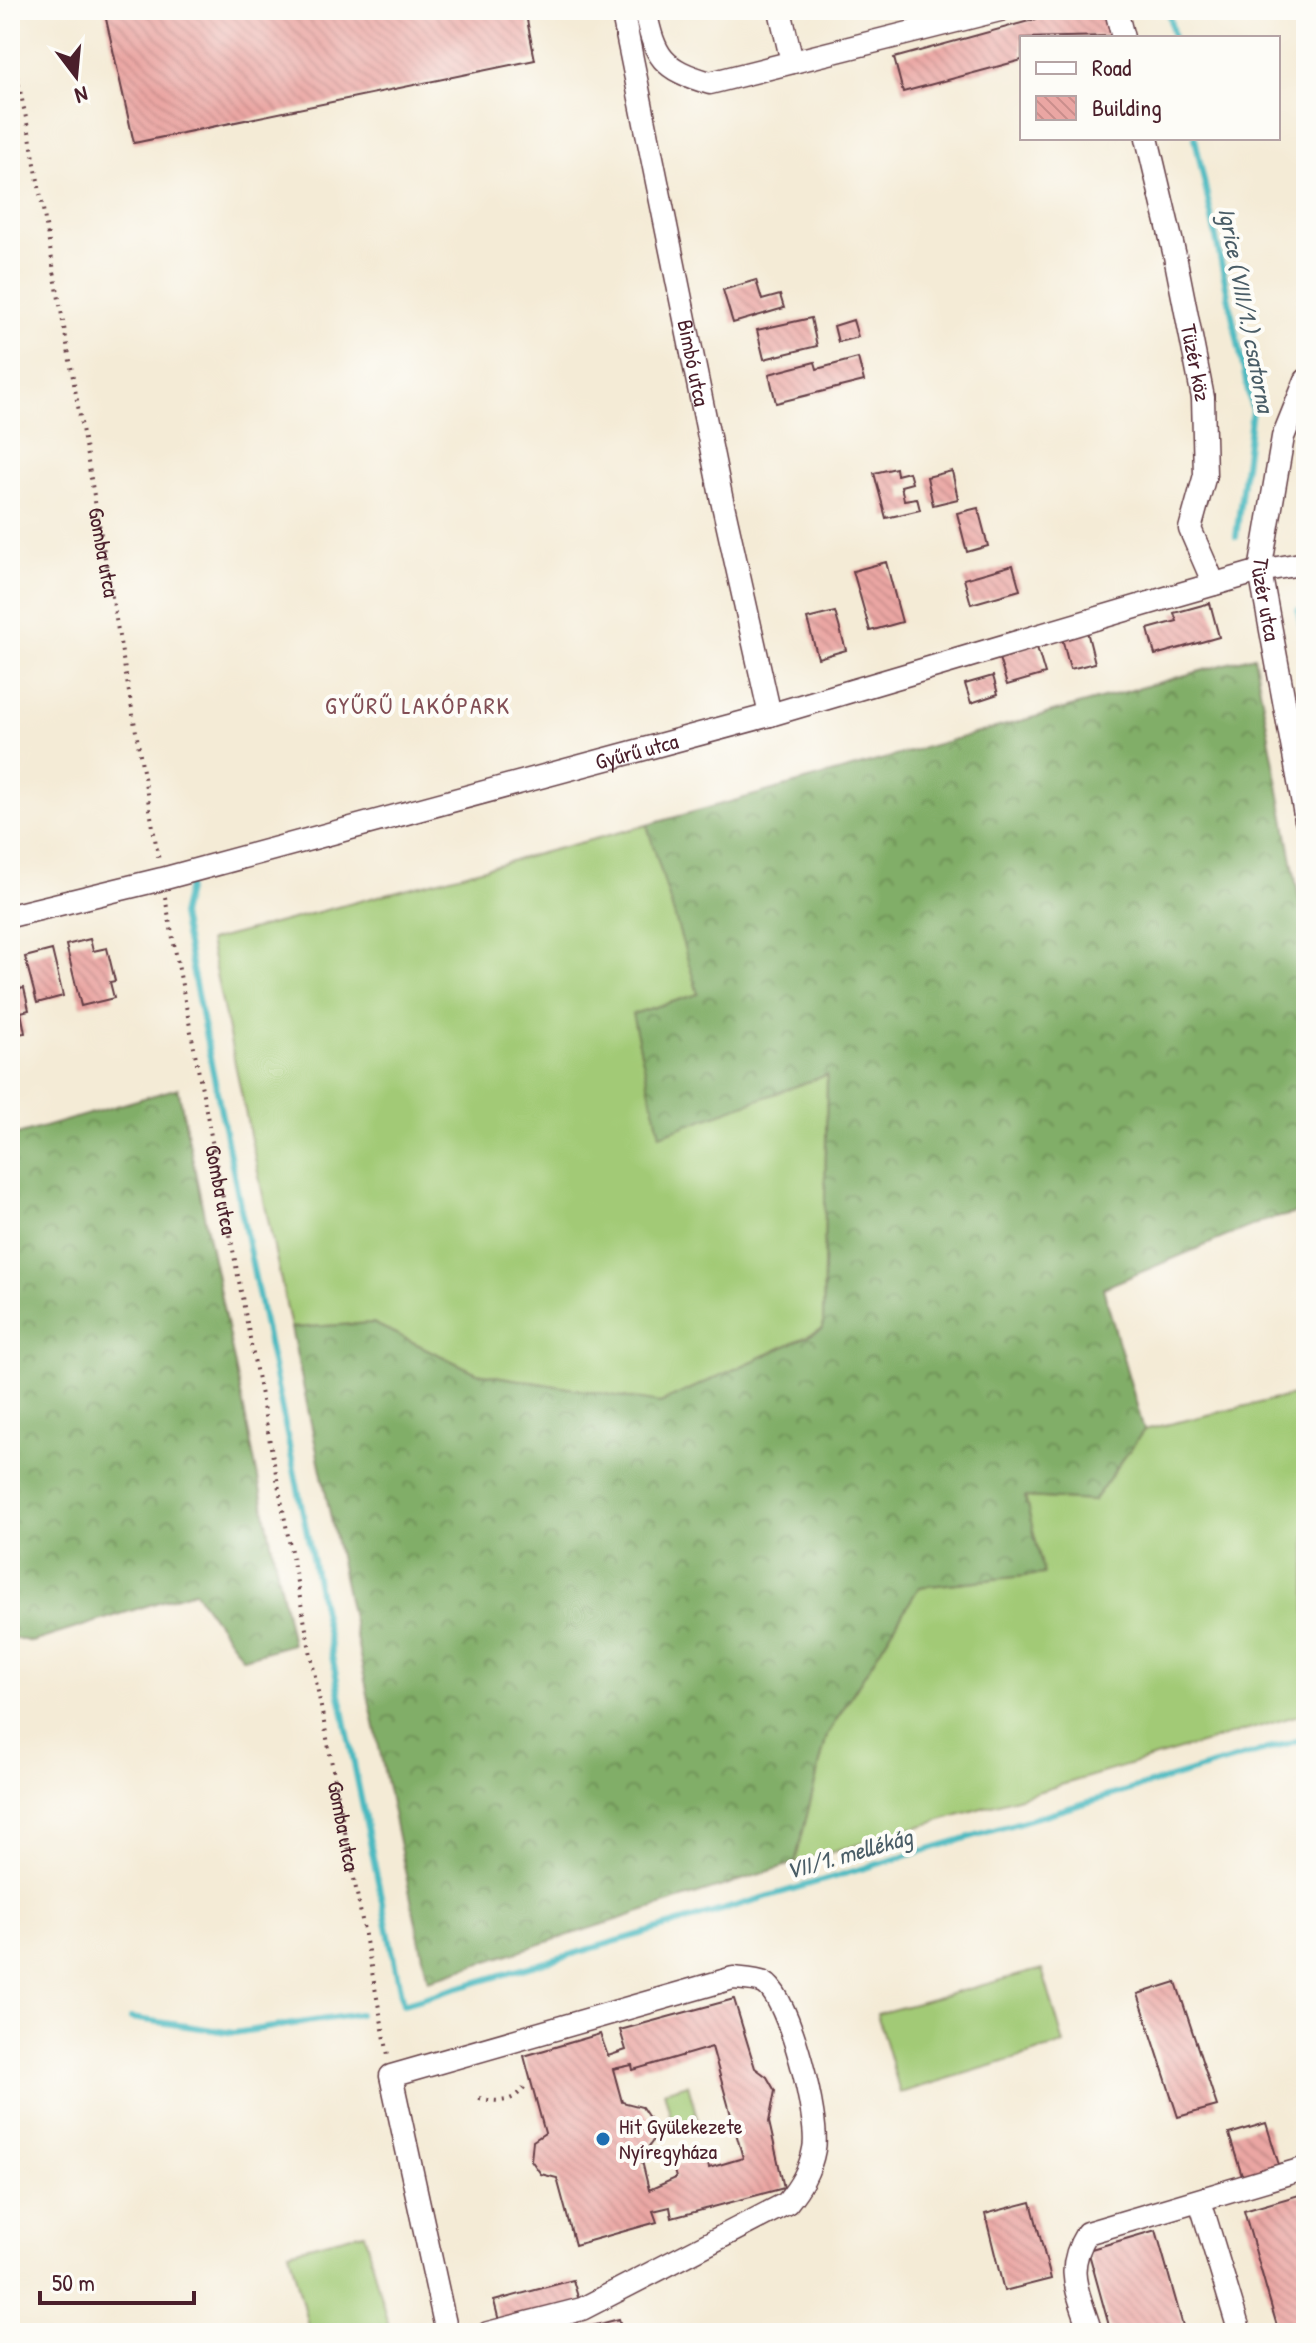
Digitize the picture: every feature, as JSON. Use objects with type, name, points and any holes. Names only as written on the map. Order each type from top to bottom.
[{"type":"street","name":"Bimbó utca","points":[[622,10],[721,496],[770,715]]},
{"type":"street","points":[[645,10],[653,51],[678,74],[710,83],[1000,10]]},
{"type":"street","points":[[780,10],[792,62]]},
{"type":"street","points":[[1116,10],[1122,36]]},
{"type":"street","name":"Tüzér köz","points":[[1147,140],[1175,256],[1203,398],[1205,475],[1190,529],[1214,584]]},
{"type":"street","name":"Tüzér utca","points":[[1306,380],[1283,437],[1260,571],[1306,820]]},
{"type":"street","name":"Gyűrű utca","points":[[10,916],[162,879],[770,715],[1214,584],[1260,571],[1306,563]]},
{"type":"street","points":[[447,2333],[391,2076],[733,1978],[763,1982],[780,1997],[813,2114],[815,2148],[803,2183],[787,2203],[582,2309],[488,2333]]},
{"type":"street","points":[[1091,2333],[1072,2267],[1075,2253],[1087,2233],[1306,2168]]},
{"type":"street","points":[[1200,2201],[1240,2333]]},
{"type":"path","name":"Gomba utca","points":[[10,45],[30,136],[162,879],[391,2076]]},
{"type":"path","points":[[479,2098],[507,2101],[519,2095],[526,2085]]},
{"type":"green space","points":[[1254,656],[1306,936],[1306,1211],[1263,1221],[1103,1288],[1144,1430],[1093,1501],[1025,1497],[1044,1574],[919,1587],[827,1735],[795,1863],[428,1980],[291,1328],[373,1323],[477,1373],[660,1403],[823,1329],[827,1075],[660,1135],[632,1014],[698,994],[647,825]]},
{"type":"green space","points":[[647,825],[699,994],[660,1134],[827,1074],[823,1329],[660,1403],[477,1373],[373,1323],[291,1328],[209,941]]},
{"type":"green space","points":[[178,1088],[292,1644],[243,1658],[194,1591],[32,1642],[10,1637],[10,1137]]},
{"type":"green space","points":[[1306,1392],[1306,1713],[795,1863],[827,1735],[919,1587],[1043,1574],[1025,1497],[1093,1501],[1144,1430]]},
{"type":"green space","points":[[1042,1969],[1064,2044],[900,2093],[877,2014]]},
{"type":"green space","points":[[688,2084],[699,2125],[675,2132],[664,2091]]},
{"type":"green space","points":[[364,2232],[390,2333],[310,2333],[289,2251]]},
{"type":"building","points":[[104,10],[525,10],[535,60],[134,143]]},
{"type":"building","points":[[1050,10],[1105,10],[1111,36],[1020,36],[1020,61],[903,92],[894,58],[1051,15]]},
{"type":"building","points":[[756,280],[762,300],[780,295],[784,308],[733,323],[723,290]]},
{"type":"building","points":[[811,318],[817,346],[764,359],[757,330]]},
{"type":"building","points":[[853,320],[858,337],[838,342],[834,326]]},
{"type":"building","points":[[858,358],[864,381],[776,403],[769,374],[815,362],[817,369]]},
{"type":"building","points":[[896,468],[897,475],[909,472],[912,483],[901,486],[904,500],[917,498],[920,510],[886,518],[874,473]]},
{"type":"building","points":[[952,471],[958,499],[933,505],[927,477]]},
{"type":"building","points":[[978,508],[988,546],[967,552],[957,513]]},
{"type":"building","points":[[886,562],[902,622],[870,631],[853,571]]},
{"type":"building","points":[[1013,565],[1020,590],[971,604],[964,579]]},
{"type":"building","points":[[1210,603],[1219,637],[1155,655],[1148,629],[1177,621],[1174,613]]},
{"type":"building","points":[[835,612],[846,650],[818,658],[807,619]]},
{"type":"building","points":[[1087,631],[1095,663],[1070,669],[1062,638]]},
{"type":"building","points":[[1036,644],[1045,674],[1007,685],[998,655]]},
{"type":"building","points":[[993,676],[998,694],[971,703],[965,684]]},
{"type":"building","points":[[90,939],[93,951],[107,948],[115,981],[110,982],[114,998],[81,1006],[66,945]]},
{"type":"building","points":[[52,950],[63,996],[37,1003],[25,957]]},
{"type":"building","points":[[17,977],[20,989],[24,988],[29,1010],[21,1012],[25,1033],[10,1035],[10,978]]},
{"type":"building","points":[[1176,1982],[1217,2106],[1178,2117],[1138,1994]]},
{"type":"building","points":[[734,1999],[755,2068],[767,2077],[775,2091],[769,2122],[784,2188],[672,2218],[670,2207],[653,2211],[657,2222],[575,2245],[557,2178],[541,2174],[531,2160],[533,2141],[545,2133],[524,2056],[600,2034],[608,2056],[626,2050],[620,2030]],"holes":[[[712,2047],[743,2158],[709,2168],[706,2156],[673,2166],[676,2178],[649,2190],[641,2157],[655,2138],[655,2127],[642,2107],[622,2102],[613,2069],[632,2065],[633,2070]]]},
{"type":"building","points":[[1266,2123],[1279,2165],[1242,2176],[1229,2134]]},
{"type":"building","points":[[1306,2193],[1306,2327],[1279,2333],[1244,2211]]},
{"type":"building","points":[[1031,2202],[1051,2279],[1004,2291],[985,2214]]},
{"type":"building","points":[[1156,2230],[1185,2333],[1111,2333],[1088,2250]]},
{"type":"building","points":[[573,2280],[580,2304],[500,2325],[494,2301]]},
{"type":"building","points":[[619,2319],[623,2333],[569,2333],[569,2332]]},
{"type":"waterway","name":"Igrice (VIII/1.) csatorna","points":[[1168,10],[1174,36]]},
{"type":"waterway","name":"Igrice (VIII/1.) csatorna","points":[[1195,140],[1252,410],[1236,537]]},
{"type":"waterway","name":"Igrice (VIII/1.) csatorna","points":[[1298,611],[1306,650]]},
{"type":"waterway","points":[[188,886],[181,915],[403,2004],[1306,1738]]},
{"type":"waterway","name":"VII/1. mellékág","points":[[131,2018],[234,2033],[359,2014]]},
{"type":"place","name":"Hit Gyülekezete Nyíregyháza","points":[[603,2139]]},
{"type":"district","name":"GYŰRŰ LAKÓPARK","points":[[418,706]]}]
